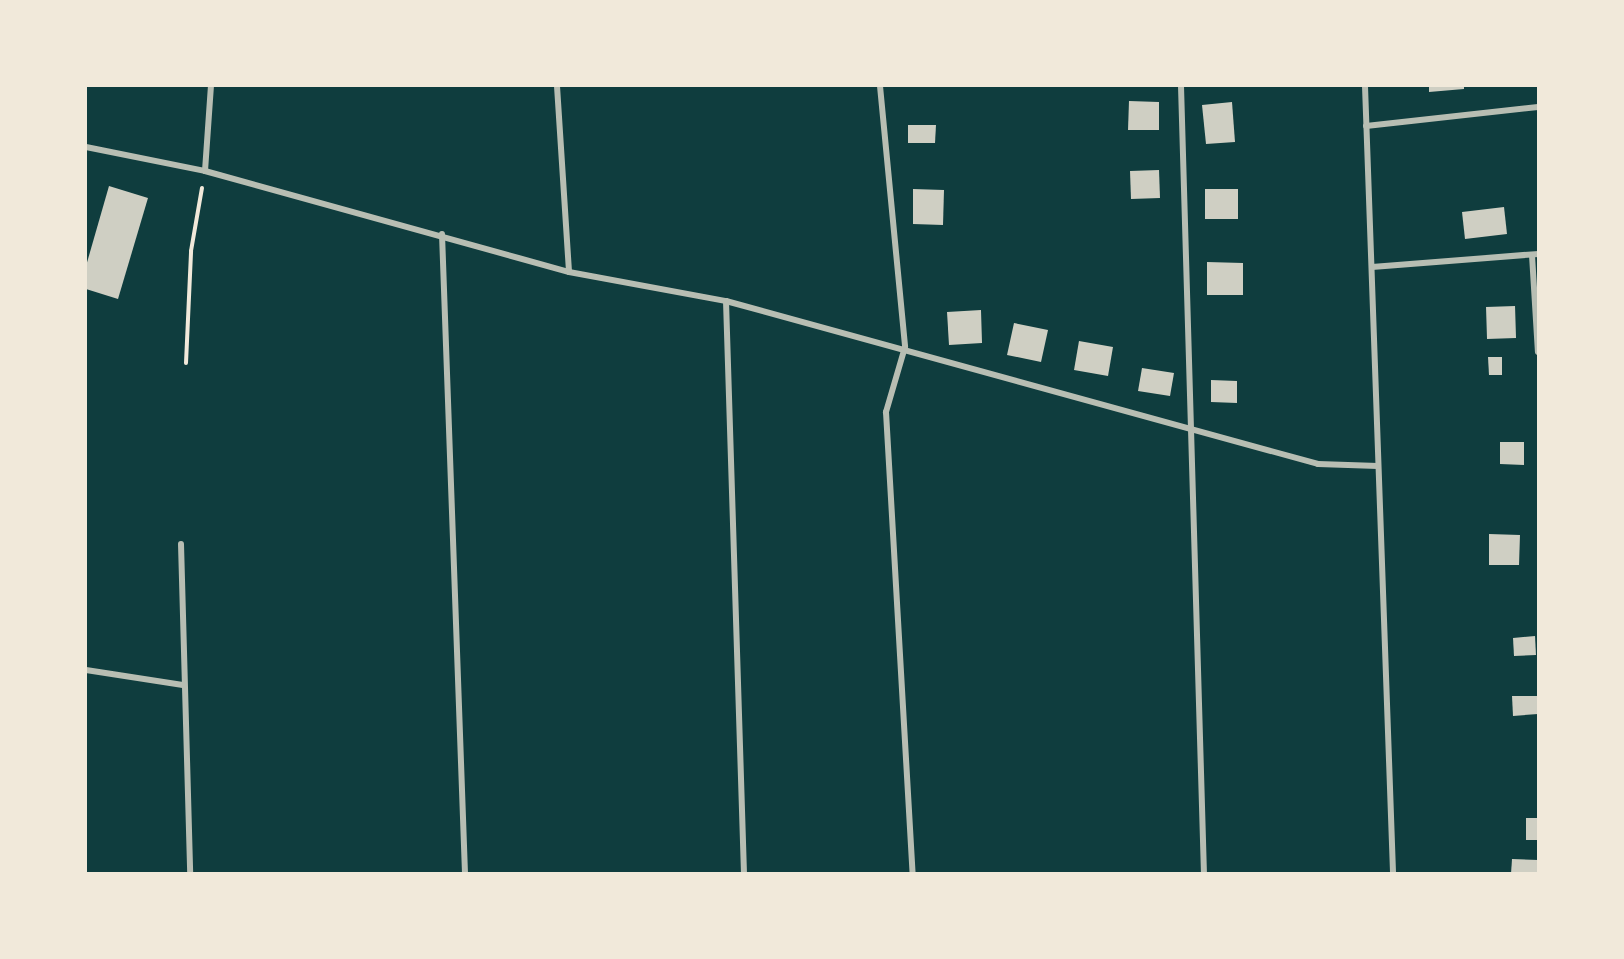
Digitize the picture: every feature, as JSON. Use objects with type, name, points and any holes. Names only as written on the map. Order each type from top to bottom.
[{"type":"street","points":[[205,171],[211,86]]},
{"type":"street","points":[[557,86],[569,272]]},
{"type":"street","points":[[880,86],[905,347],[886,412],[913,873]]},
{"type":"street","points":[[1180,86],[1204,873]]},
{"type":"street","points":[[1365,86],[1393,873]]},
{"type":"street","points":[[1366,126],[1539,107]]},
{"type":"street","points":[[86,147],[205,171],[442,234],[569,272],[726,301],[905,347],[1191,432],[1318,464],[1378,466]]},
{"type":"street","points":[[442,234],[465,873]]},
{"type":"street","points":[[1372,267],[1535,254],[1539,352]]},
{"type":"street","points":[[726,301],[744,873]]},
{"type":"street","points":[[181,544],[183,685],[190,873]]},
{"type":"street","points":[[86,670],[183,685]]},
{"type":"path","points":[[186,363],[191,251],[205,171]]},
{"type":"building","points":[[1429,86],[1464,86],[1464,89],[1429,92]]},
{"type":"building","points":[[1129,101],[1159,102],[1159,130],[1128,130]]},
{"type":"building","points":[[1232,102],[1235,142],[1206,144],[1202,105]]},
{"type":"building","points":[[908,125],[936,125],[935,143],[908,143]]},
{"type":"building","points":[[1159,170],[1160,198],[1131,199],[1130,171]]},
{"type":"building","points":[[109,186],[148,198],[118,299],[86,289],[86,266]]},
{"type":"building","points":[[913,189],[944,190],[943,225],[913,224]]},
{"type":"building","points":[[1205,189],[1238,189],[1238,219],[1205,219]]},
{"type":"building","points":[[1504,207],[1507,234],[1465,239],[1462,212]]},
{"type":"building","points":[[1207,262],[1243,263],[1243,295],[1207,295]]},
{"type":"building","points":[[1515,306],[1516,338],[1487,339],[1486,307]]},
{"type":"building","points":[[981,310],[982,343],[949,345],[947,312]]},
{"type":"building","points":[[1014,323],[1048,330],[1041,362],[1007,355]]},
{"type":"building","points":[[1079,341],[1113,347],[1108,376],[1074,370]]},
{"type":"building","points":[[1488,357],[1502,357],[1502,375],[1489,375]]},
{"type":"building","points":[[1142,368],[1174,373],[1170,396],[1138,391]]},
{"type":"building","points":[[1211,380],[1237,381],[1237,403],[1211,402]]},
{"type":"building","points":[[1500,442],[1524,442],[1524,465],[1500,464]]},
{"type":"building","points":[[1489,534],[1520,535],[1519,565],[1489,565]]},
{"type":"building","points":[[1535,636],[1536,655],[1514,656],[1513,638]]},
{"type":"building","points":[[1512,696],[1538,696],[1538,714],[1513,716]]},
{"type":"building","points":[[1526,818],[1538,818],[1538,840],[1526,840]]},
{"type":"building","points":[[1512,859],[1538,860],[1538,874],[1511,874]]}]
